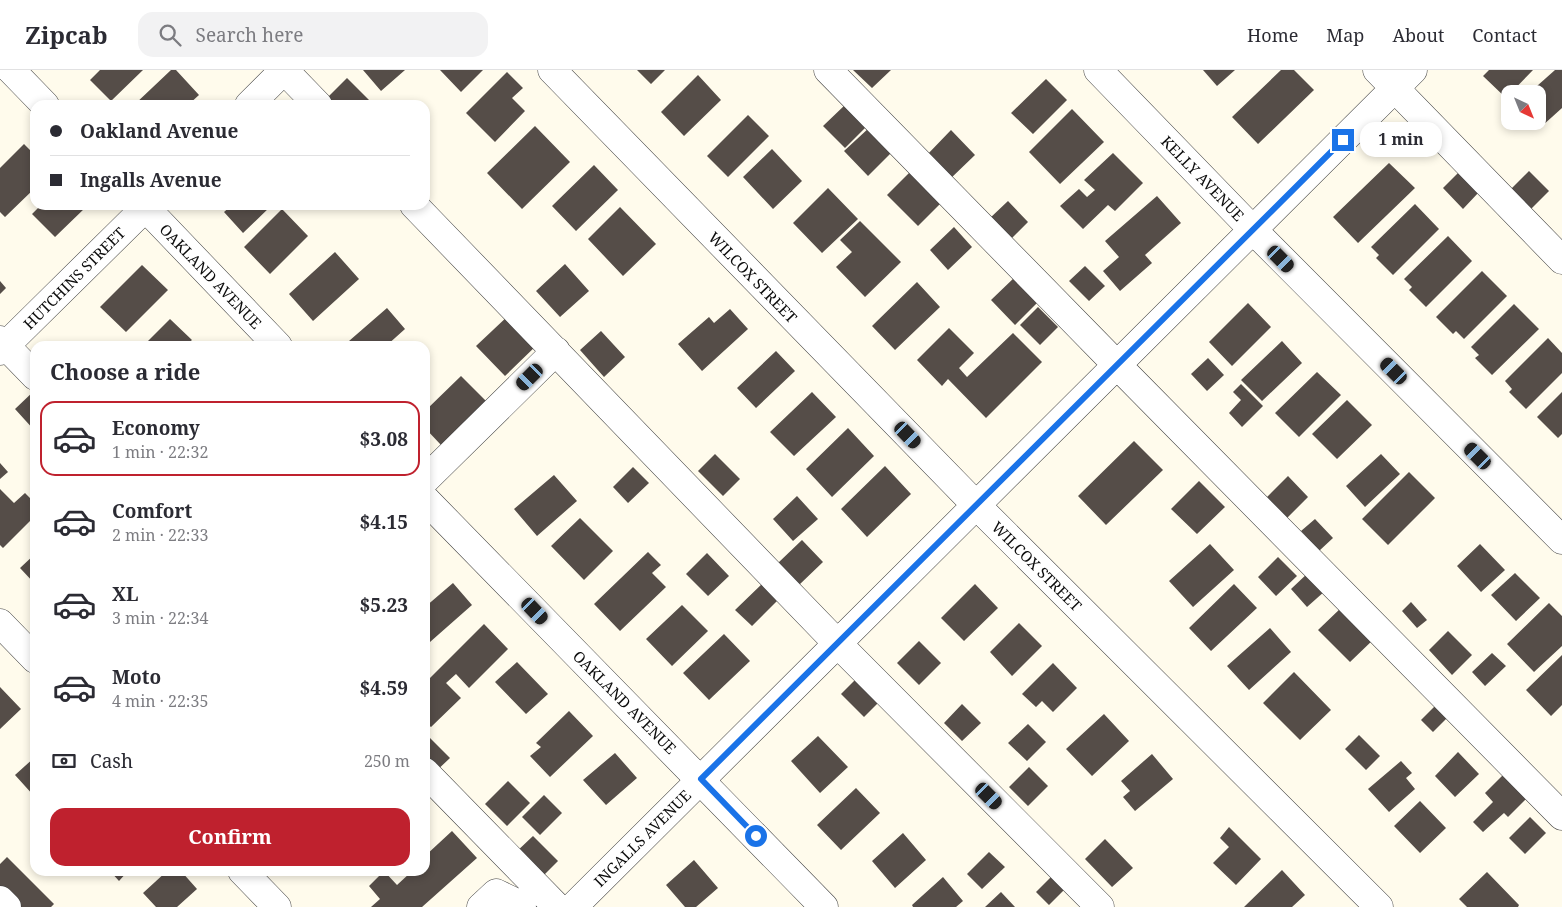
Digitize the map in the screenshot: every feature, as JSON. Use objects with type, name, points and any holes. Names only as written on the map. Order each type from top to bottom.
[{"type":"street","points":[[10,70],[40,100]]},
{"type":"street","points":[[254,100],[284,70],[313,100]]},
{"type":"street","name":"WILCOX STREET","points":[[552,70],[976,505],[1379,907]]},
{"type":"street","points":[[828,70],[1562,816]]},
{"type":"street","name":"KELLY AVENUE","points":[[1098,70],[1253,230],[1562,540]]},
{"type":"street","points":[[1395,76],[1562,260]]},
{"type":"street","name":"INGALLS AVENUE","points":[[573,907],[1253,230],[1395,76]]},
{"type":"street","name":"HUTCHINS STREET","points":[[2,346],[141,210]]},
{"type":"street","name":"OAKLAND AVENUE","points":[[149,210],[273,341]]},
{"type":"street","points":[[419,210],[837,643],[1100,907]]},
{"type":"street","points":[[2,346],[30,371]]},
{"type":"street","points":[[430,475],[556,351]]},
{"type":"street","name":"OAKLAND AVENUE","points":[[430,504],[701,779],[824,907]]},
{"type":"street","points":[[0,623],[30,654]]},
{"type":"street","points":[[430,777],[558,907]]},
{"type":"street","points":[[247,876],[277,907]]},
{"type":"street","points":[[481,907],[496,893],[522,907]]},
{"type":"street","points":[[0,900],[6,907]]},
{"type":"building","points":[[100,70],[143,70],[112,100],[90,80]]},
{"type":"building","points":[[171,70],[176,70],[199,95],[194,100],[139,100]]},
{"type":"building","points":[[363,70],[405,70],[381,91]]},
{"type":"building","points":[[440,70],[483,70],[461,92]]},
{"type":"building","points":[[637,70],[665,70],[651,84]]},
{"type":"building","points":[[853,70],[891,70],[872,88]]},
{"type":"building","points":[[1203,70],[1235,70],[1217,86]]},
{"type":"building","points":[[1281,70],[1294,70],[1314,90],[1258,144],[1232,117]]},
{"type":"building","points":[[1489,70],[1533,70],[1519,85],[1501,85],[1501,93],[1483,76]]},
{"type":"building","points":[[1555,70],[1562,70],[1562,108],[1546,122],[1546,85],[1538,85]]},
{"type":"building","points":[[507,72],[523,88],[512,98],[525,111],[495,142],[466,113]]},
{"type":"building","points":[[698,75],[721,100],[684,136],[661,112]]},
{"type":"building","points":[[347,78],[369,100],[331,100],[328,97]]},
{"type":"building","points":[[1046,79],[1067,100],[1033,134],[1011,113]]},
{"type":"building","points":[[846,104],[867,126],[845,148],[823,126]]},
{"type":"building","points":[[1072,109],[1104,142],[1060,184],[1029,152]]},
{"type":"building","points":[[748,115],[769,136],[728,177],[707,156]]},
{"type":"building","points":[[535,126],[570,162],[522,209],[487,173]]},
{"type":"building","points":[[870,127],[893,151],[868,176],[844,151]]},
{"type":"building","points":[[951,130],[975,155],[949,180],[925,157]]},
{"type":"building","points":[[24,144],[30,150],[30,193],[5,217],[0,212],[0,168]]},
{"type":"building","points":[[772,149],[802,181],[773,209],[743,177]]},
{"type":"building","points":[[1113,153],[1143,183],[1115,211],[1108,205],[1083,229],[1060,206],[1079,189],[1087,197],[1095,190],[1084,180]]},
{"type":"building","points":[[1389,163],[1415,188],[1358,243],[1333,217]]},
{"type":"building","points":[[594,165],[618,190],[576,231],[552,206]]},
{"type":"building","points":[[911,171],[942,202],[918,226],[887,195]]},
{"type":"building","points":[[1529,171],[1549,191],[1527,213],[1507,193]]},
{"type":"building","points":[[1459,172],[1479,192],[1463,209],[1443,188]]},
{"type":"building","points":[[828,188],[858,219],[822,253],[793,223]]},
{"type":"building","points":[[1157,196],[1181,223],[1145,255],[1152,263],[1120,291],[1103,271],[1119,257],[1105,241]]},
{"type":"building","points":[[1008,201],[1028,222],[1010,240],[989,219]]},
{"type":"building","points":[[1415,204],[1439,229],[1393,275],[1376,258],[1379,255],[1371,247]]},
{"type":"building","points":[[620,207],[656,244],[623,276],[588,239]]},
{"type":"building","points":[[36,210],[83,210],[55,237],[32,214]]},
{"type":"building","points":[[226,210],[267,210],[243,233],[224,212]]},
{"type":"building","points":[[281,210],[308,236],[270,274],[244,247]]},
{"type":"building","points":[[860,221],[901,262],[865,297],[836,267],[852,252],[840,240]]},
{"type":"building","points":[[954,227],[972,247],[948,270],[930,250]]},
{"type":"building","points":[[1448,236],[1472,261],[1426,307],[1409,290],[1412,287],[1404,279]]},
{"type":"building","points":[[335,252],[359,279],[313,321],[289,294]]},
{"type":"building","points":[[565,264],[589,291],[560,317],[536,291]]},
{"type":"building","points":[[142,265],[168,290],[126,332],[100,307]]},
{"type":"building","points":[[1085,266],[1105,286],[1089,301],[1069,281]]},
{"type":"building","points":[[1482,271],[1507,296],[1464,339],[1456,331],[1453,334],[1436,317]]},
{"type":"building","points":[[1016,276],[1039,301],[1015,325],[991,300]]},
{"type":"building","points":[[0,281],[6,288],[0,294]]},
{"type":"building","points":[[917,282],[940,307],[895,350],[872,326]]},
{"type":"building","points":[[1248,303],[1271,327],[1232,366],[1209,342]]},
{"type":"building","points":[[1514,304],[1539,329],[1492,375],[1475,358],[1479,355],[1471,347]]},
{"type":"building","points":[[1038,307],[1058,327],[1040,345],[1020,325]]},
{"type":"building","points":[[387,308],[405,329],[392,341],[349,341]]},
{"type":"building","points":[[730,309],[748,329],[702,371],[678,344],[709,317],[714,323]]},
{"type":"building","points":[[511,313],[539,343],[505,376],[476,346]]},
{"type":"building","points":[[170,319],[192,340],[191,341],[148,341]]},
{"type":"building","points":[[949,328],[974,353],[959,368],[967,377],[1013,333],[1042,362],[986,418],[948,379],[942,386],[917,360]]},
{"type":"building","points":[[601,331],[625,357],[604,377],[580,350]]},
{"type":"building","points":[[1548,338],[1562,353],[1562,373],[1526,409],[1509,392],[1512,389],[1505,381]]},
{"type":"building","points":[[1282,341],[1302,363],[1262,401],[1241,380]]},
{"type":"building","points":[[776,351],[795,371],[756,408],[737,388]]},
{"type":"building","points":[[1208,358],[1224,375],[1207,391],[1191,374]]},
{"type":"building","points":[[1317,372],[1341,395],[1299,437],[1275,413]]},
{"type":"building","points":[[461,376],[486,401],[441,445],[430,433],[430,406]]},
{"type":"building","points":[[1241,384],[1263,406],[1242,427],[1229,413],[1241,400],[1233,392]]},
{"type":"building","points":[[812,392],[836,417],[794,456],[770,432]]},
{"type":"building","points":[[1562,392],[1562,434],[1558,438],[1537,417]]},
{"type":"building","points":[[30,395],[30,426],[15,409]]},
{"type":"building","points":[[1347,400],[1372,425],[1337,459],[1312,434]]},
{"type":"building","points":[[848,428],[874,456],[832,497],[806,469]]},
{"type":"building","points":[[1134,441],[1163,470],[1106,525],[1078,496]]},
{"type":"building","points":[[715,454],[740,479],[723,496],[698,471]]},
{"type":"building","points":[[1381,454],[1400,474],[1365,507],[1346,486]]},
{"type":"building","points":[[0,463],[8,472],[0,479]]},
{"type":"building","points":[[885,466],[911,494],[867,537],[841,509]]},
{"type":"building","points":[[633,467],[649,483],[628,503],[613,487]]},
{"type":"building","points":[[1409,472],[1435,498],[1388,545],[1362,519]]},
{"type":"building","points":[[554,475],[577,501],[537,536],[514,509]]},
{"type":"building","points":[[1288,476],[1308,497],[1287,518],[1267,497]]},
{"type":"building","points":[[1199,481],[1225,507],[1197,534],[1171,509]]},
{"type":"building","points":[[0,489],[14,503],[25,493],[30,498],[30,521],[3,548],[0,545]]},
{"type":"building","points":[[797,496],[818,519],[793,541],[773,519]]},
{"type":"building","points":[[580,518],[613,551],[584,580],[551,546]]},
{"type":"building","points":[[1315,519],[1333,538],[1319,551],[1301,531]]},
{"type":"building","points":[[802,540],[823,562],[799,585],[778,563]]},
{"type":"building","points":[[1210,544],[1234,570],[1193,607],[1169,581]]},
{"type":"building","points":[[1480,544],[1505,570],[1481,592],[1457,566]]},
{"type":"building","points":[[648,552],[661,565],[652,573],[666,587],[620,631],[594,604]]},
{"type":"building","points":[[707,553],[729,576],[708,596],[686,574]]},
{"type":"building","points":[[1278,557],[1297,576],[1276,596],[1258,577]]},
{"type":"building","points":[[30,559],[30,579],[20,568]]},
{"type":"building","points":[[1309,572],[1325,591],[1307,607],[1291,589]]},
{"type":"building","points":[[1515,573],[1540,598],[1516,621],[1491,595]]},
{"type":"building","points":[[766,580],[782,596],[752,626],[735,610]]},
{"type":"building","points":[[453,583],[472,605],[430,642],[430,603]]},
{"type":"building","points":[[975,584],[998,608],[964,641],[941,618]]},
{"type":"building","points":[[1234,584],[1257,608],[1211,651],[1189,628]]},
{"type":"building","points":[[1411,602],[1427,620],[1417,628],[1402,611]]},
{"type":"building","points":[[1549,603],[1562,616],[1562,646],[1534,672],[1507,644]]},
{"type":"building","points":[[682,605],[708,631],[672,666],[646,639]]},
{"type":"building","points":[[1343,606],[1375,638],[1350,662],[1318,630]]},
{"type":"building","points":[[1019,623],[1042,646],[1012,676],[990,652]]},
{"type":"building","points":[[484,624],[508,649],[469,688],[456,674],[446,683],[461,698],[431,727],[430,678]]},
{"type":"building","points":[[1270,628],[1291,652],[1249,690],[1227,666]]},
{"type":"building","points":[[1448,631],[1472,655],[1452,675],[1429,650]]},
{"type":"building","points":[[724,634],[750,661],[709,700],[683,673]]},
{"type":"building","points":[[919,641],[941,663],[919,685],[897,663]]},
{"type":"building","points":[[1492,653],[1506,666],[1485,686],[1472,672]]},
{"type":"building","points":[[1562,655],[1562,705],[1551,716],[1526,690]]},
{"type":"building","points":[[517,662],[548,694],[526,714],[495,682]]},
{"type":"building","points":[[1053,663],[1077,688],[1053,712],[1042,701],[1036,707],[1022,694]]},
{"type":"building","points":[[1294,672],[1331,710],[1300,740],[1263,703]]},
{"type":"building","points":[[859,676],[882,699],[864,717],[841,694]]},
{"type":"building","points":[[0,687],[21,709],[0,729]]},
{"type":"building","points":[[1439,702],[1451,714],[1433,732],[1421,720]]},
{"type":"building","points":[[962,704],[981,723],[962,741],[944,723]]},
{"type":"building","points":[[569,711],[593,736],[550,777],[530,756],[541,747],[536,743]]},
{"type":"building","points":[[1104,714],[1129,741],[1092,776],[1066,749]]},
{"type":"building","points":[[1028,724],[1046,742],[1027,761],[1008,743]]},
{"type":"building","points":[[1359,735],[1380,756],[1366,770],[1345,749]]},
{"type":"building","points":[[818,736],[848,767],[820,793],[791,761]]},
{"type":"building","points":[[430,738],[450,758],[433,774],[430,771]]},
{"type":"building","points":[[1458,752],[1479,774],[1455,797],[1435,776]]},
{"type":"building","points":[[615,753],[637,778],[606,805],[583,780]]},
{"type":"building","points":[[1152,754],[1173,779],[1135,811],[1123,797],[1130,791],[1121,781]]},
{"type":"building","points":[[1401,761],[1412,773],[1406,778],[1415,789],[1389,812],[1368,789]]},
{"type":"building","points":[[30,762],[30,792],[15,775]]},
{"type":"building","points":[[1029,767],[1048,786],[1028,806],[1009,787]]},
{"type":"building","points":[[1506,772],[1529,796],[1508,817],[1504,813],[1483,832],[1473,822],[1493,802],[1485,793]]},
{"type":"building","points":[[508,781],[530,803],[507,826],[485,804]]},
{"type":"building","points":[[856,788],[880,813],[841,850],[817,825]]},
{"type":"building","points":[[544,795],[562,813],[540,835],[522,817]]},
{"type":"building","points":[[1420,801],[1446,828],[1420,853],[1394,826]]},
{"type":"building","points":[[1530,817],[1546,833],[1525,854],[1509,838]]},
{"type":"building","points":[[1229,827],[1261,859],[1236,885],[1213,863],[1229,847],[1220,838]]},
{"type":"building","points":[[452,831],[477,858],[422,907],[371,907],[380,899],[369,886],[379,876],[389,876],[397,885],[407,876],[430,876],[430,851]]},
{"type":"building","points":[[903,833],[926,860],[895,888],[872,861]]},
{"type":"building","points":[[533,836],[558,861],[539,880],[514,854]]},
{"type":"building","points":[[1105,839],[1133,868],[1112,887],[1085,859]]},
{"type":"building","points":[[989,852],[1005,867],[982,889],[967,874]]},
{"type":"building","points":[[7,857],[54,904],[51,907],[19,907],[0,888],[0,864]]},
{"type":"building","points":[[694,860],[718,888],[696,907],[685,907],[666,885]]},
{"type":"building","points":[[1282,870],[1305,895],[1292,907],[1244,907]]},
{"type":"building","points":[[1487,872],[1519,905],[1518,907],[1467,907],[1459,899]]},
{"type":"building","points":[[1053,875],[1066,888],[1049,905],[1036,892]]},
{"type":"building","points":[[114,876],[124,876],[119,881]]},
{"type":"building","points":[[162,876],[185,876],[197,889],[177,907],[156,907],[143,893]]},
{"type":"building","points":[[943,877],[963,901],[956,907],[913,907],[912,905]]},
{"type":"building","points":[[1001,892],[1015,907],[985,907]]},
{"type":"route","points":[[756,836],[701,779],[1343,140]]}]
